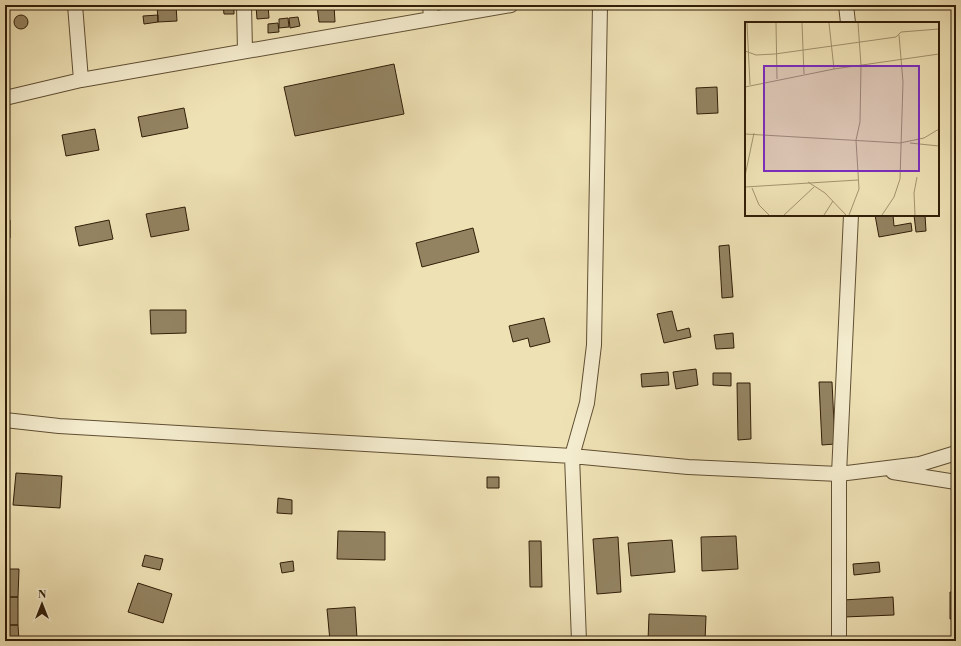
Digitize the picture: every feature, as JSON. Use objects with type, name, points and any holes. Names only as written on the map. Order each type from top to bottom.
[{"type":"street","points":[[75,5],[81,80]]},
{"type":"street","points":[[244,5],[245,51]]},
{"type":"street","points":[[5,98],[81,80],[245,51],[431,12],[512,5]]},
{"type":"street","points":[[579,641],[572,456],[587,403],[594,345],[600,5]]},
{"type":"street","points":[[846,5],[848,22]]},
{"type":"street","points":[[839,641],[839,474],[851,216]]},
{"type":"street","points":[[5,420],[59,426],[572,456],[688,467],[839,474],[920,464],[956,453]]},
{"type":"street","points":[[879,469],[956,482]]},
{"type":"building","points":[[157,5],[176,5],[177,21],[158,22]]},
{"type":"building","points":[[223,5],[234,5],[234,14],[224,14]]},
{"type":"building","points":[[268,5],[269,18],[257,19],[256,6]]},
{"type":"building","points":[[317,5],[334,5],[335,22],[319,22]]},
{"type":"building","points":[[21,15],[26,17],[28,22],[26,27],[21,29],[16,27],[14,22],[16,17]]},
{"type":"building","points":[[158,15],[158,22],[144,24],[143,16]]},
{"type":"building","points":[[298,17],[300,26],[290,28],[289,18]]},
{"type":"building","points":[[288,18],[289,27],[279,28],[279,19]]},
{"type":"building","points":[[278,23],[279,32],[268,33],[268,24]]},
{"type":"building","points":[[394,64],[404,114],[295,136],[284,87]]},
{"type":"building","points":[[717,87],[718,113],[697,114],[696,88]]},
{"type":"building","points":[[184,108],[188,128],[142,137],[138,117]]},
{"type":"building","points":[[95,129],[99,150],[66,156],[62,135]]},
{"type":"building","points":[[185,207],[189,230],[151,237],[146,214]]},
{"type":"building","points":[[875,216],[893,216],[894,226],[911,223],[912,231],[879,237]]},
{"type":"building","points":[[914,216],[925,216],[926,231],[916,232]]},
{"type":"building","points":[[5,220],[10,220],[10,238],[5,238]]},
{"type":"building","points":[[109,220],[113,239],[79,246],[75,227]]},
{"type":"building","points":[[473,228],[479,252],[422,267],[416,243]]},
{"type":"building","points":[[729,245],[733,297],[722,298],[719,246]]},
{"type":"building","points":[[150,310],[186,310],[186,333],[151,334]]},
{"type":"building","points":[[672,311],[677,331],[689,328],[691,337],[664,343],[657,314]]},
{"type":"building","points":[[544,318],[550,342],[530,347],[528,338],[513,342],[509,326]]},
{"type":"building","points":[[733,333],[734,348],[716,349],[714,335]]},
{"type":"building","points":[[696,369],[698,385],[676,389],[673,372]]},
{"type":"building","points":[[668,372],[669,385],[642,387],[641,374]]},
{"type":"building","points":[[713,373],[731,373],[731,386],[713,385]]},
{"type":"building","points":[[819,382],[832,382],[835,444],[822,445]]},
{"type":"building","points":[[737,383],[750,383],[751,439],[738,440]]},
{"type":"building","points":[[16,473],[62,476],[60,508],[13,505]]},
{"type":"building","points":[[487,477],[499,477],[499,488],[487,488]]},
{"type":"building","points":[[278,498],[292,500],[292,514],[277,513]]},
{"type":"building","points":[[338,531],[385,532],[385,560],[337,559]]},
{"type":"building","points":[[736,536],[738,569],[702,571],[701,537]]},
{"type":"building","points":[[618,537],[621,592],[597,594],[593,539]]},
{"type":"building","points":[[672,540],[675,572],[631,576],[628,543]]},
{"type":"building","points":[[529,541],[541,541],[542,587],[530,587]]},
{"type":"building","points":[[145,555],[163,559],[160,570],[142,566]]},
{"type":"building","points":[[293,561],[294,571],[282,573],[280,563]]},
{"type":"building","points":[[879,562],[880,572],[854,575],[853,564]]},
{"type":"building","points":[[5,569],[19,569],[18,597],[5,597]]},
{"type":"building","points":[[138,583],[172,594],[163,623],[128,612]]},
{"type":"building","points":[[950,592],[956,592],[956,619],[950,619]]},
{"type":"building","points":[[5,597],[18,597],[18,625],[5,625]]},
{"type":"building","points":[[893,597],[894,615],[844,617],[843,600]]},
{"type":"building","points":[[355,607],[357,638],[330,641],[327,609]]},
{"type":"building","points":[[649,614],[706,616],[705,641],[648,641]]},
{"type":"building","points":[[5,625],[18,625],[19,641],[5,641]]}]
